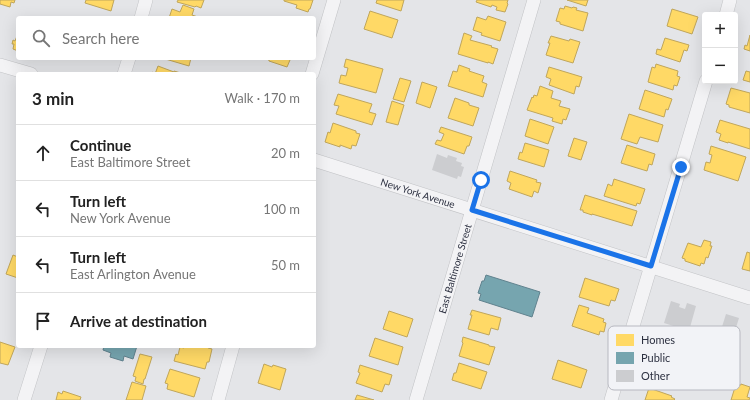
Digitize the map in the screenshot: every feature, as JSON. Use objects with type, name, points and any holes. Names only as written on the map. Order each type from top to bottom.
[{"type":"street","points":[[142,16],[146,0]]},
{"type":"street","points":[[313,72],[334,0]]},
{"type":"street","name":"East Baltimore Street","points":[[416,400],[534,0]]},
{"type":"street","points":[[727,12],[730,0]]},
{"type":"street","points":[[125,72],[128,60]]},
{"type":"street","points":[[0,65],[24,72]]},
{"type":"street","points":[[633,326],[705,84]]},
{"type":"street","name":"New York Avenue","points":[[316,161],[750,298]]},
{"type":"street","points":[[24,400],[40,348]]},
{"type":"street","points":[[218,400],[232,348]]},
{"type":"street","points":[[611,400],[614,390]]},
{"type":"building: Homes","points":[[0,0],[15,0],[14,3],[11,2],[10,7],[0,4]]},
{"type":"building: Homes","points":[[86,0],[114,0],[111,11],[85,3]]},
{"type":"building: Homes","points":[[178,0],[204,0],[201,8],[177,2]]},
{"type":"building: Homes","points":[[284,0],[313,0],[308,12],[296,8],[297,5]]},
{"type":"building: Homes","points":[[377,0],[404,0],[401,11],[376,3]]},
{"type":"building: Homes","points":[[477,0],[508,0],[508,4],[505,12],[496,10],[497,7],[492,5],[491,7],[476,2]]},
{"type":"building: Homes","points":[[567,0],[588,0],[586,6]]},
{"type":"building: Homes","points":[[183,5],[194,9],[192,15],[195,16],[170,16],[172,9],[180,12]]},
{"type":"building: Homes","points":[[565,6],[577,8],[576,10],[588,13],[583,31],[560,24],[560,22],[556,21],[560,8],[564,9]]},
{"type":"building: Homes","points":[[672,9],[698,17],[692,34],[667,26]]},
{"type":"building: Homes","points":[[370,11],[398,20],[392,38],[364,29]]},
{"type":"building: Homes","points":[[488,16],[506,22],[500,41],[481,35],[482,33],[473,30],[477,17],[486,20]]},
{"type":"building: Homes","points":[[464,33],[472,36],[470,40],[498,49],[493,64],[458,54]]},
{"type":"building: Homes","points":[[750,35],[750,51],[744,49],[745,45],[747,46]]},
{"type":"building: Homes","points":[[551,36],[569,41],[570,39],[580,42],[573,63],[546,55]]},
{"type":"building: Homes","points":[[16,38],[16,50],[13,49],[14,44],[12,44],[13,40],[15,41]]},
{"type":"building: Homes","points":[[665,38],[689,45],[687,51],[684,50],[680,62],[656,54],[657,49],[661,50]]},
{"type":"building: Homes","points":[[346,59],[383,69],[376,93],[339,83],[341,75],[346,76],[348,68],[344,67]]},
{"type":"building: Homes","points":[[169,60],[190,60],[189,66]]},
{"type":"building: Homes","points":[[269,60],[290,60],[287,67]]},
{"type":"building: Homes","points":[[656,64],[678,71],[677,76],[680,77],[677,86],[674,85],[673,90],[648,82],[652,67],[655,68]]},
{"type":"building: Homes","points":[[459,65],[470,69],[469,71],[484,76],[482,82],[487,84],[483,97],[448,86],[453,71],[457,72]]},
{"type":"building: Homes","points":[[158,66],[174,72],[156,72]]},
{"type":"building: Homes","points":[[549,67],[582,77],[579,87],[576,86],[574,94],[549,85],[551,79],[546,77]]},
{"type":"building: Homes","points":[[746,71],[750,72],[750,82],[743,80]]},
{"type":"building: Homes","points":[[400,78],[411,81],[404,102],[393,99]]},
{"type":"building: Homes","points":[[422,82],[437,87],[430,108],[416,103]]},
{"type":"building: Homes","points":[[540,86],[553,91],[551,98],[561,101],[559,106],[570,109],[566,120],[563,119],[562,124],[552,121],[553,118],[527,110],[532,97],[533,98],[534,95],[537,96]]},
{"type":"building: Homes","points":[[731,88],[750,93],[750,113],[729,107],[729,105],[726,104]]},
{"type":"building: Homes","points":[[645,90],[672,99],[668,110],[666,109],[664,117],[639,109]]},
{"type":"building: Homes","points":[[338,94],[372,104],[369,112],[376,114],[372,125],[336,114],[339,106],[334,105]]},
{"type":"building: Homes","points":[[455,98],[479,108],[473,126],[448,118]]},
{"type":"building: Homes","points":[[392,101],[404,105],[398,125],[386,122]]},
{"type":"building: Homes","points":[[629,114],[663,125],[658,142],[640,137],[637,144],[621,139]]},
{"type":"building: Homes","points":[[530,119],[554,127],[548,144],[525,136]]},
{"type":"building: Homes","points":[[720,120],[750,129],[750,149],[719,140],[721,134],[716,132]]},
{"type":"building: Homes","points":[[333,123],[356,131],[356,133],[360,134],[356,146],[352,145],[351,149],[325,142]]},
{"type":"building: Homes","points":[[441,127],[472,137],[464,154],[435,144],[437,140],[441,141],[444,134],[439,132]]},
{"type":"building: Homes","points":[[574,138],[587,142],[581,160],[568,156]]},
{"type":"building: Homes","points":[[525,143],[549,150],[544,167],[518,159],[520,152],[522,153]]},
{"type":"building: Homes","points":[[627,145],[655,154],[652,165],[649,164],[647,171],[621,163]]},
{"type":"building: Homes","points":[[711,146],[746,157],[738,181],[704,170],[706,162],[710,163],[712,155],[709,154]]},
{"type":"building: Homes","points":[[510,171],[537,180],[536,182],[541,183],[538,193],[534,191],[532,197],[509,189],[511,183],[507,181]]},
{"type":"building: Homes","points":[[614,179],[645,189],[640,204],[637,203],[636,206],[604,196],[608,184],[612,186]]},
{"type":"building: Homes","points":[[585,195],[637,211],[632,226],[583,212],[583,210],[580,210]]},
{"type":"building: Homes","points":[[704,240],[711,242],[710,246],[712,246],[708,258],[706,257],[704,264],[701,263],[700,266],[685,261],[685,259],[682,258],[688,243],[701,247]]},
{"type":"building: Homes","points":[[747,252],[750,253],[750,271],[742,269]]},
{"type":"building: Homes","points":[[13,255],[16,256],[16,277],[6,274]]},
{"type":"building: Homes","points":[[585,278],[619,289],[615,301],[611,300],[609,306],[579,297]]},
{"type":"building: Homes","points":[[579,305],[589,308],[587,313],[604,319],[603,322],[606,323],[604,332],[600,331],[599,335],[572,326]]},
{"type":"building: Homes","points":[[472,310],[501,318],[498,330],[491,328],[489,335],[468,329]]},
{"type":"building: Homes","points":[[389,311],[413,319],[407,337],[383,329]]},
{"type":"building: Homes","points":[[463,337],[495,347],[489,365],[459,356],[463,343]]},
{"type":"building: Homes","points":[[375,338],[403,347],[398,365],[369,356]]},
{"type":"building: Homes","points":[[0,342],[15,347],[8,365],[0,363]]},
{"type":"building: Homes","points":[[180,348],[212,349],[209,362],[207,362],[205,369],[174,361],[176,354],[178,355]]},
{"type":"building: Homes","points":[[140,354],[152,357],[143,384],[135,381],[136,377],[133,376]]},
{"type":"building: Homes","points":[[558,360],[587,370],[581,388],[552,379]]},
{"type":"building: Homes","points":[[459,363],[487,372],[481,389],[452,380]]},
{"type":"building: Homes","points":[[264,364],[286,369],[280,390],[258,383]]},
{"type":"building: Homes","points":[[360,365],[392,375],[389,385],[385,384],[382,392],[356,383],[360,373],[358,372]]},
{"type":"building: Homes","points":[[170,369],[200,378],[194,397],[167,389],[168,384],[165,383]]},
{"type":"building: Homes","points":[[132,382],[146,386],[142,400],[126,400]]},
{"type":"building: Homes","points":[[741,384],[750,387],[747,397],[750,398],[749,400],[731,400],[734,390],[740,390]]},
{"type":"building: Homes","points":[[648,390],[655,390],[672,396],[671,397],[675,399],[674,400],[645,400]]},
{"type":"building: Homes","points":[[63,391],[81,397],[80,400],[56,400],[58,392],[62,394]]},
{"type":"building: Homes","points":[[357,395],[374,400],[355,400]]},
{"type":"building: Public","points":[[486,275],[540,292],[532,317],[479,300],[481,294],[478,293],[482,281],[484,281]]},
{"type":"building: Public","points":[[104,348],[136,348],[133,359],[124,356],[123,361],[110,357],[111,353],[103,350]]},
{"type":"building: Other","points":[[437,154],[447,158],[448,155],[457,158],[456,161],[462,163],[461,166],[464,167],[461,177],[458,176],[457,179],[432,170]]},
{"type":"building: Other","points":[[671,301],[680,304],[679,307],[685,309],[687,303],[696,306],[690,326],[673,326],[664,323]]},
{"type":"building: Other","points":[[726,314],[739,318],[736,326],[722,326]]},
{"type":"route","points":[[481,180],[472,210],[651,266],[681,167]]}]
